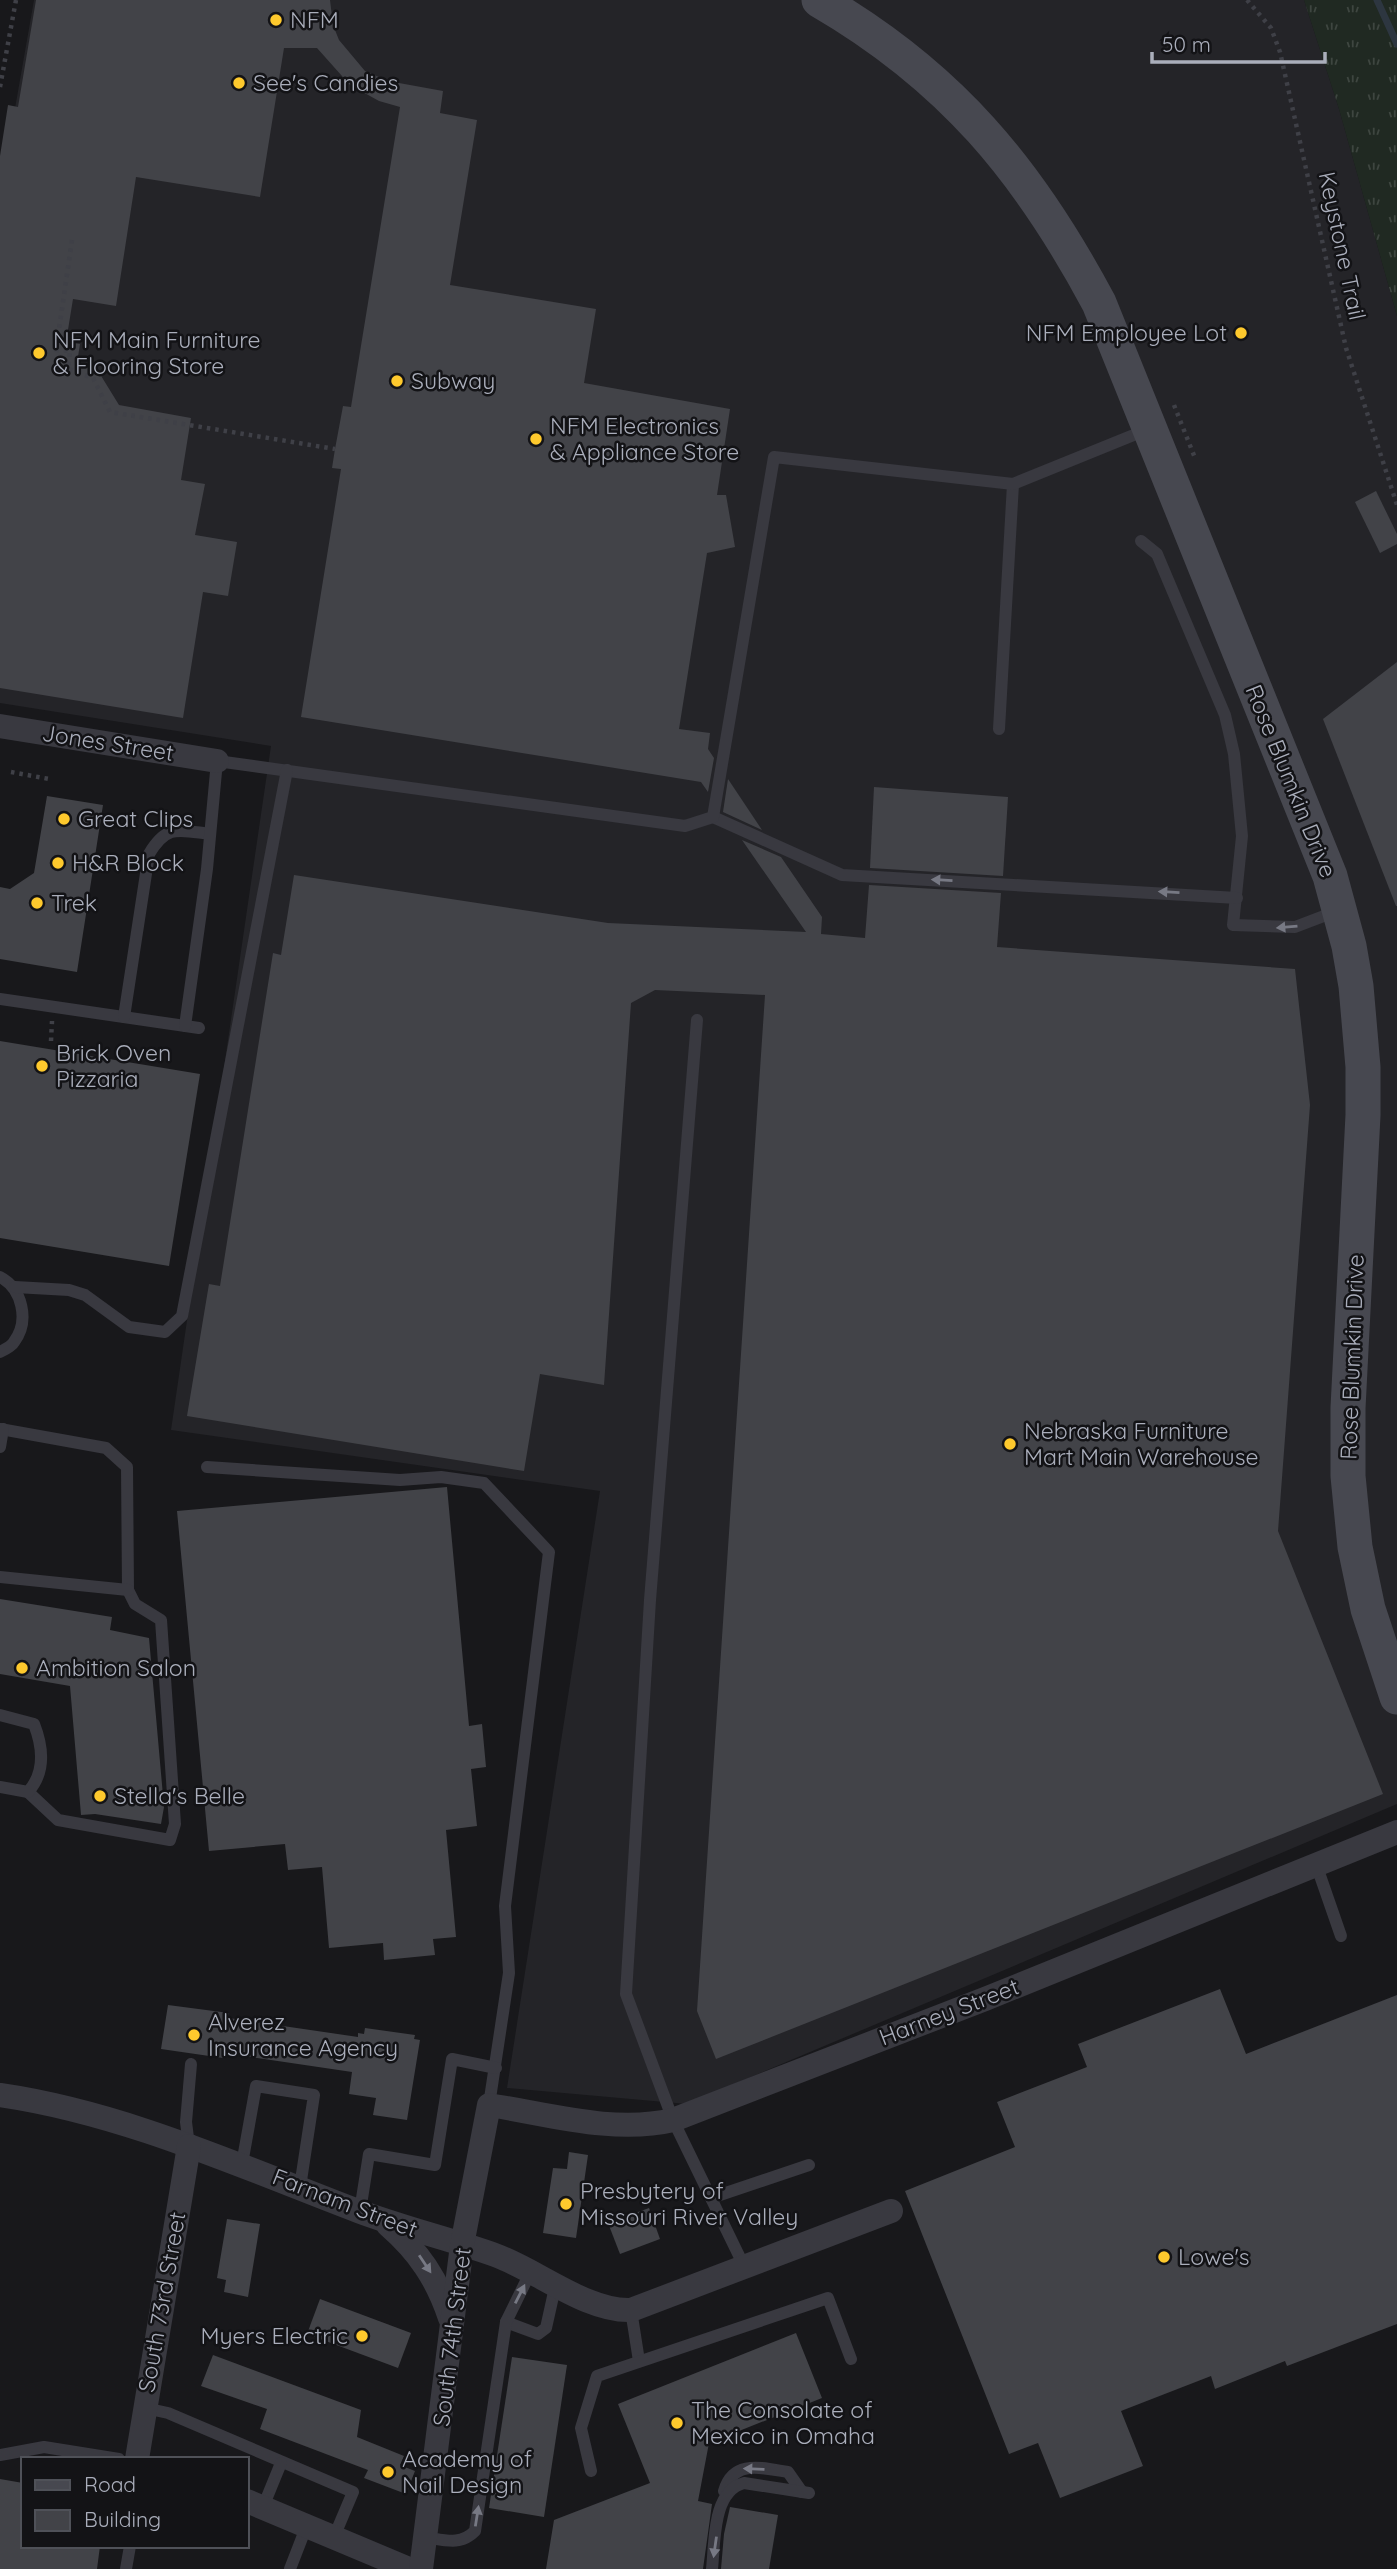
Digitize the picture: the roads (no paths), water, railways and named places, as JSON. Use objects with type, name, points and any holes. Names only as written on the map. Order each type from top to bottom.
[{"type":"main road","name":"Rose Blumkin Drive","points":[[819,0],[889,44],[925,73],[1012,162],[1057,227],[1099,303],[1315,835],[1349,946],[1356,986],[1363,1067],[1363,1115],[1348,1408],[1348,1476],[1355,1547],[1368,1609],[1397,1697]]},
{"type":"street","name":"Jones Street","points":[[0,726],[217,761]]},
{"type":"street","name":"Harney Street","points":[[489,2105],[621,2126],[654,2125],[673,2120],[985,1999],[1397,1832]]},
{"type":"street","name":"Farnam Street","points":[[0,2095],[79,2112],[242,2164],[370,2214],[531,2271],[596,2305],[617,2311],[631,2311]]},
{"type":"street","name":"South 74th Street","points":[[421,2569],[462,2245],[489,2105]]},
{"type":"street","name":"South 73rd Street","points":[[137,2457],[189,2146]]},
{"type":"street","points":[[631,2311],[891,2211]]},
{"type":"street","points":[[370,2214],[415,2249],[443,2297],[452,2324]]},
{"type":"street","points":[[255,2504],[409,2569]]},
{"type":"lane","points":[[713,817],[774,457],[1013,484],[1150,428]]},
{"type":"lane","points":[[999,729],[1013,484]]},
{"type":"lane","points":[[1142,541],[1157,554],[1225,715],[1234,754],[1242,836],[1233,925],[1295,927],[1339,910]]},
{"type":"lane","points":[[185,1026],[217,761],[685,826],[713,817],[842,875],[1237,898]]},
{"type":"lane","points":[[0,1277],[15,1287],[69,1290],[85,1295],[128,1327],[165,1332],[182,1316],[287,770]]},
{"type":"lane","points":[[124,1017],[149,854],[158,838],[172,830],[210,834]]},
{"type":"lane","points":[[0,999],[199,1028]]},
{"type":"lane","points":[[697,1020],[650,1600],[626,1994],[673,2120],[745,2267]]},
{"type":"lane","points":[[0,1352],[14,1343],[21,1324],[21,1303],[15,1287]]},
{"type":"lane","points":[[0,1447],[1,1429],[106,1448],[127,1467],[128,1590],[135,1604],[161,1620],[176,1824],[170,1840],[58,1820],[28,1792],[0,1787]]},
{"type":"lane","points":[[207,1467],[400,1479],[441,1477],[484,1483],[549,1552],[505,1906],[509,1973],[489,2105]]},
{"type":"lane","points":[[0,1577],[128,1590]]},
{"type":"lane","points":[[0,1715],[34,1724],[42,1744],[38,1780],[28,1792]]},
{"type":"lane","points":[[1316,1864],[1341,1936]]},
{"type":"lane","points":[[370,2214],[369,2154],[435,2165],[452,2059],[496,2068]]},
{"type":"lane","points":[[189,2146],[186,2122],[191,2064]]},
{"type":"lane","points":[[242,2164],[256,2086],[314,2095],[300,2187]]},
{"type":"lane","points":[[711,2198],[809,2165]]},
{"type":"lane","points":[[425,2537],[456,2542],[475,2531],[506,2322],[531,2271]]},
{"type":"lane","points":[[506,2322],[538,2334],[545,2328],[556,2283]]},
{"type":"lane","points":[[591,2471],[581,2428],[597,2376],[828,2298],[851,2359]]},
{"type":"lane","points":[[631,2311],[639,2361]]},
{"type":"lane","points":[[145,2408],[168,2413],[353,2492],[334,2537]]},
{"type":"lane","points":[[0,2455],[44,2447],[106,2457]]},
{"type":"lane","points":[[255,2504],[281,2463]]},
{"type":"lane","points":[[712,2569],[725,2487],[734,2473],[743,2468],[788,2472],[805,2492]]},
{"type":"lane","points":[[295,2567],[307,2525]]},
{"type":"lane","points":[[126,2569],[130,2548]]},
{"type":"waterway","points":[[1377,0],[1397,44]]},
{"type":"place","name":"NFM","points":[[276,20]]},
{"type":"place","name":"See's Candies","points":[[239,83]]},
{"type":"place","name":"NFM Employee Lot","points":[[1241,333]]},
{"type":"place","name":"NFM Main Furniture & Flooring Store","points":[[39,353]]},
{"type":"place","name":"Subway","points":[[397,381]]},
{"type":"place","name":"NFM Electronics & Appliance Store","points":[[536,439]]},
{"type":"place","name":"Great Clips","points":[[64,819]]},
{"type":"place","name":"H&R Block","points":[[58,863]]},
{"type":"place","name":"Trek","points":[[37,903]]},
{"type":"place","name":"Brick Oven Pizzaria","points":[[42,1066]]},
{"type":"place","name":"Nebraska Furniture Mart Main Warehouse","points":[[1010,1444]]},
{"type":"place","name":"Ambition Salon","points":[[22,1668]]},
{"type":"place","name":"Stella's Belle","points":[[100,1796]]},
{"type":"place","name":"Alverez Insurance Agency","points":[[194,2035]]},
{"type":"place","name":"Presbytery of Missouri River Valley","points":[[566,2204]]},
{"type":"place","name":"Lowe's","points":[[1164,2257]]},
{"type":"place","name":"Myers Electric","points":[[362,2336]]},
{"type":"place","name":"The Consolate of Mexico in Omaha","points":[[677,2423]]},
{"type":"place","name":"Academy of Nail Design","points":[[388,2472]]}]
